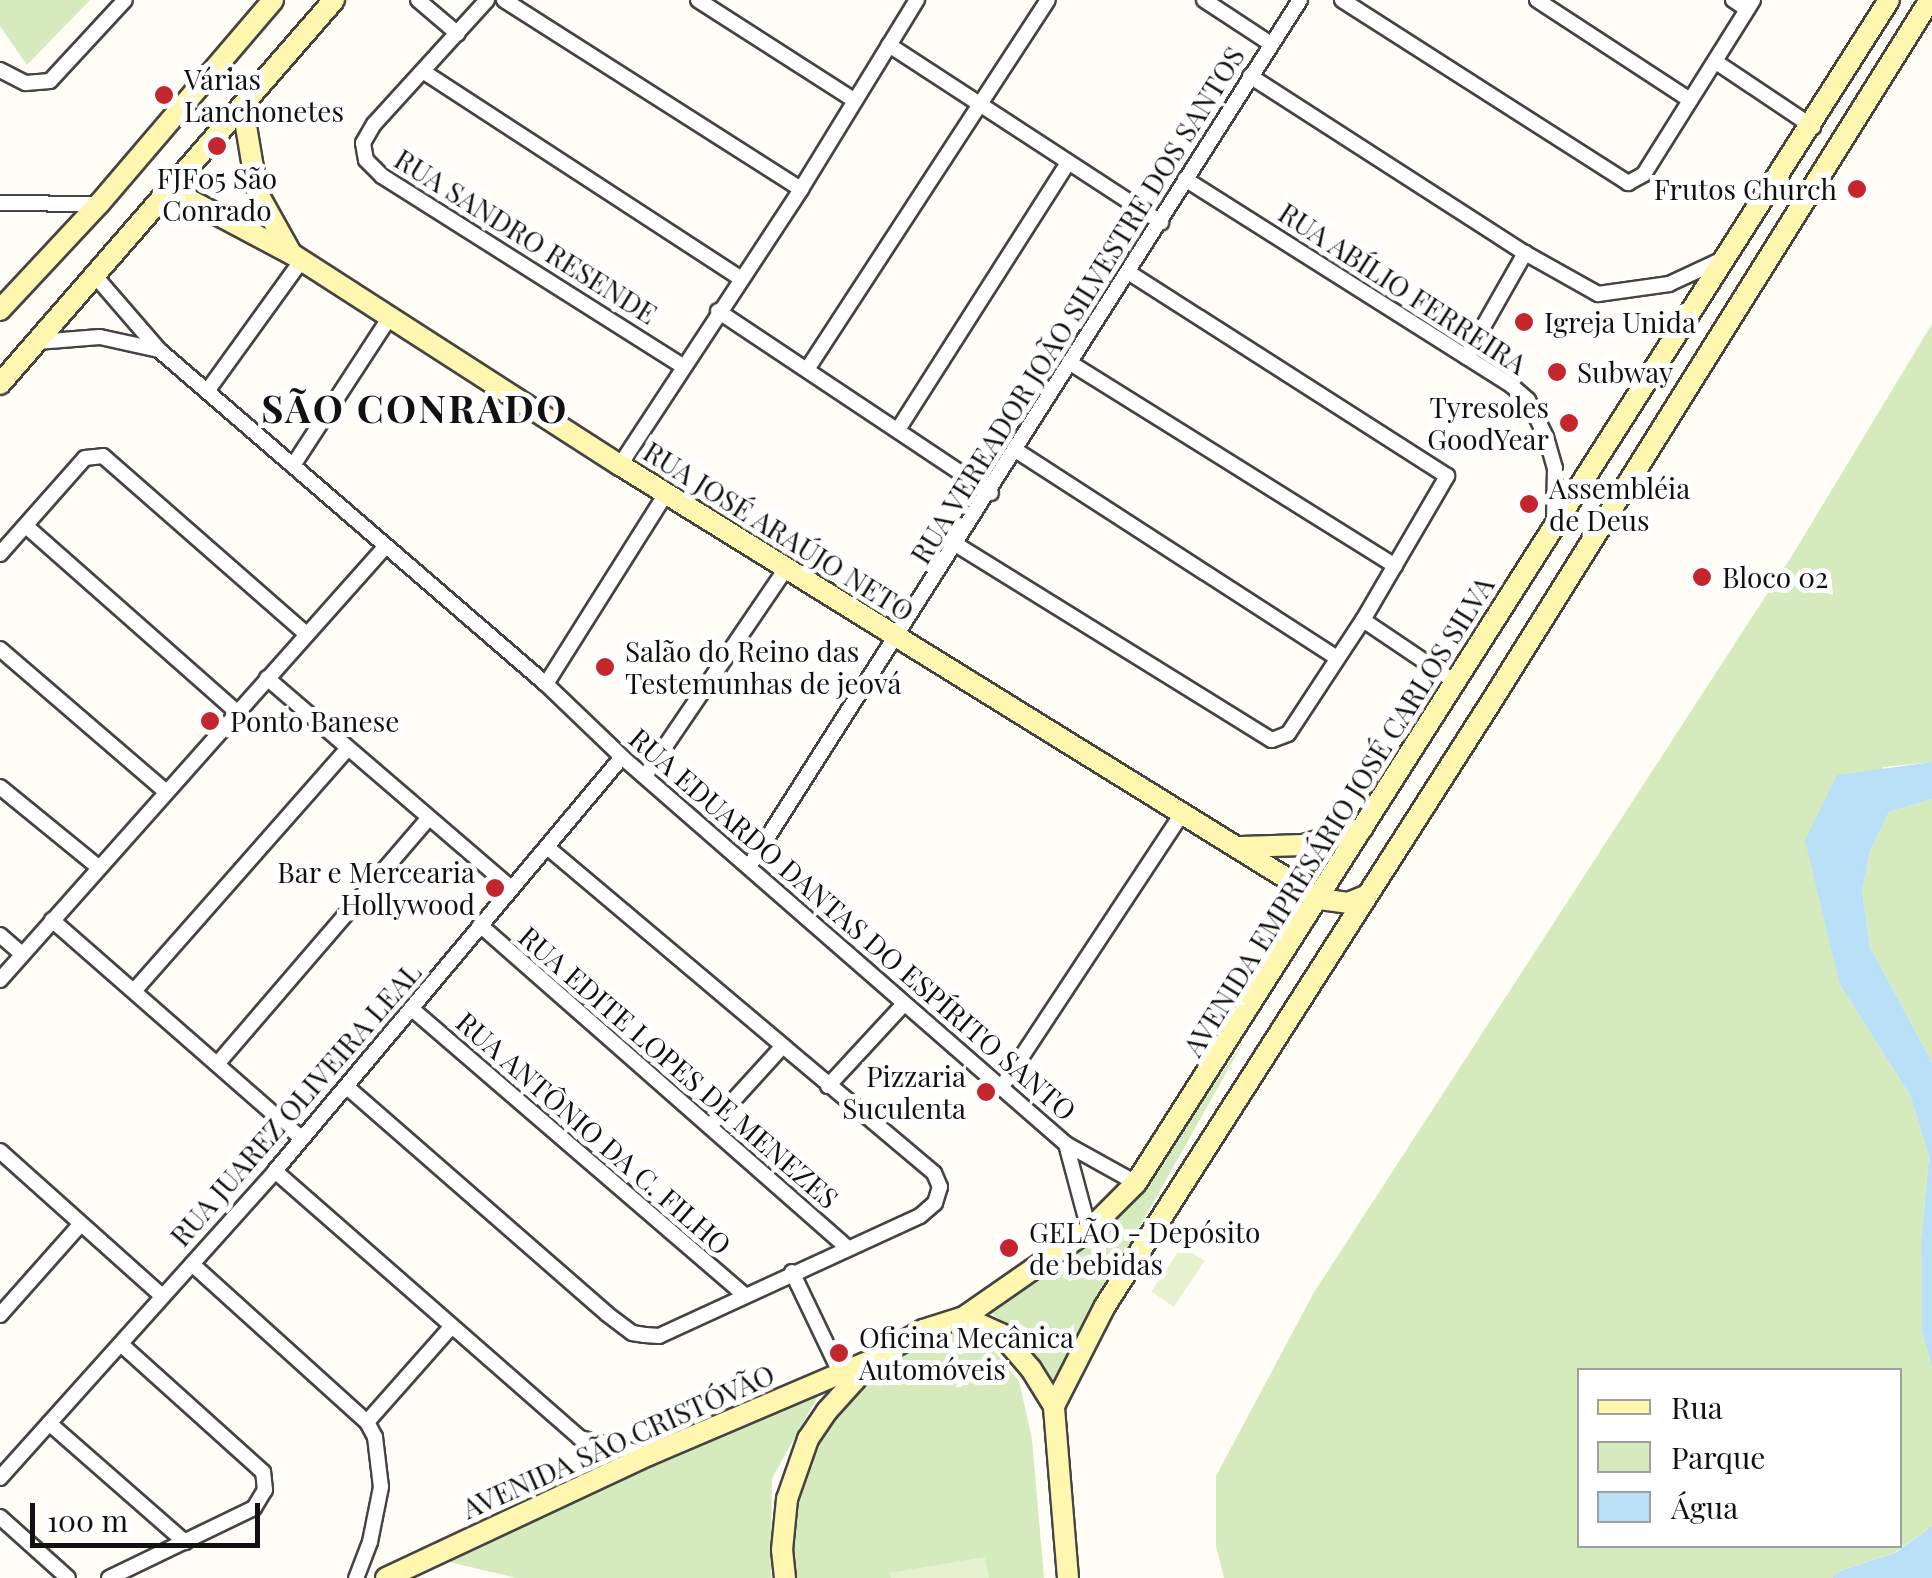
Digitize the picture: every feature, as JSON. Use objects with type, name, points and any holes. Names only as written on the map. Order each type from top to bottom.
[{"type":"main road","points":[[0,310],[98,204],[273,0]]},
{"type":"main road","points":[[0,384],[334,0]]},
{"type":"main road","name":"AVENIDA EMPRESÁRIO JOSÉ CARLOS SILVA","points":[[785,1578],[783,1524],[803,1453],[827,1411],[874,1359],[923,1330],[964,1317],[1089,1230],[1136,1183],[1725,258],[1813,127],[1890,0]]},
{"type":"main road","points":[[1054,1406],[1104,1306],[1930,0]]},
{"type":"main road","points":[[244,108],[257,192],[296,258]]},
{"type":"main road","name":"RUA JOSÉ ARAÚJO NETO","points":[[169,189],[296,258],[620,465],[1320,899]]},
{"type":"main road","points":[[1241,847],[1303,845],[1363,828]]},
{"type":"main road","points":[[1320,899],[1348,903],[1365,896]]},
{"type":"main road","points":[[964,1317],[984,1324],[1008,1342],[1054,1406],[1068,1578]]},
{"type":"main road","name":"AVENIDA SÃO CRISTÓVÃO","points":[[386,1578],[649,1455],[874,1359]]},
{"type":"street","points":[[0,70],[26,83],[50,81],[125,0]]},
{"type":"street","points":[[418,0],[458,34]]},
{"type":"street","name":"RUA SANDRO RESENDE","points":[[487,0],[367,135],[364,152],[370,166],[684,366]]},
{"type":"street","points":[[504,0],[801,189]]},
{"type":"street","points":[[698,0],[854,100]]},
{"type":"street","points":[[620,465],[801,189],[914,5],[896,0]]},
{"type":"street","points":[[808,368],[1048,0]]},
{"type":"street","points":[[1204,0],[1272,44]]},
{"type":"street","name":"RUA VEREADOR JOÃO SILVESTRE DOS SANTOS","points":[[750,865],[894,635],[991,493],[1300,0]]},
{"type":"street","points":[[1342,0],[1628,183],[1644,174],[1750,4],[1733,0]]},
{"type":"street","points":[[1537,0],[1690,100]]},
{"type":"street","points":[[889,45],[1160,222]]},
{"type":"street","points":[[1716,62],[1813,127]]},
{"type":"street","points":[[424,72],[740,278]]},
{"type":"street","points":[[1250,76],[1525,253],[1598,294],[1669,284],[1725,258]]},
{"type":"street","points":[[899,428],[1066,164]]},
{"type":"street","name":"RUA ABÍLIO FERREIRA","points":[[1185,180],[1528,400],[1555,468],[1553,530]]},
{"type":"street","points":[[0,203],[98,204]]},
{"type":"street","points":[[1466,357],[1525,253]]},
{"type":"street","points":[[208,390],[296,258]]},
{"type":"street","points":[[957,546],[1272,740],[1288,734],[1363,620],[1448,481],[1446,473],[1129,273]]},
{"type":"street","points":[[96,278],[160,350]]},
{"type":"street","points":[[718,311],[899,428],[991,493]]},
{"type":"street","points":[[294,464],[389,318]]},
{"type":"street","name":"RUA EDUARDO DANTAS DO ESPÍRITO SANTO","points":[[37,342],[100,336],[160,350],[546,684],[622,757],[750,865],[904,1004],[1003,1085],[1066,1144],[1136,1183]]},
{"type":"street","points":[[1072,364],[1396,566]]},
{"type":"street","points":[[1017,451],[1338,658]]},
{"type":"street","points":[[0,554],[85,458],[103,456],[305,633]]},
{"type":"street","points":[[546,684],[667,492]]},
{"type":"street","points":[[27,527],[236,711]]},
{"type":"street","points":[[0,980],[385,547]]},
{"type":"street","points":[[645,776],[786,567]]},
{"type":"street","points":[[1363,620],[1456,682]]},
{"type":"street","points":[[0,650],[165,791]]},
{"type":"street","points":[[267,678],[511,888]]},
{"type":"street","points":[[134,991],[347,749]]},
{"type":"street","name":"RUA JUAREZ OLIVEIRA LEAL","points":[[0,1478],[275,1171],[622,757]]},
{"type":"street","points":[[0,787],[98,866]]},
{"type":"street","points":[[1003,1085],[1182,814]]},
{"type":"street","points":[[218,1063],[428,819]]},
{"type":"street","points":[[347,1087],[632,1333],[658,1336],[920,1216],[936,1203],[940,1187],[934,1173],[547,847]]},
{"type":"street","points":[[52,920],[302,1139]]},
{"type":"street","name":"RUA EDITE LOPES DE MENEZES","points":[[480,925],[846,1247]]},
{"type":"street","points":[[0,936],[22,954]]},
{"type":"street","points":[[828,1086],[904,1004]]},
{"type":"street","name":"RUA ANTÔNIO DA C. FILHO","points":[[412,1009],[743,1294]]},
{"type":"street","points":[[710,1126],[781,1048]]},
{"type":"street","name":"RUA EDUARDO DANTAS DO ESPÍRITO SANTO","points":[[1066,1144],[1089,1230]]},
{"type":"street","points":[[0,1152],[161,1296]]},
{"type":"street","points":[[275,1171],[580,1438],[649,1455]]},
{"type":"street","points":[[0,1314],[80,1225]]},
{"type":"street","points":[[192,1264],[367,1422],[376,1437],[381,1487],[370,1542],[356,1578]]},
{"type":"street","points":[[792,1272],[840,1372]]},
{"type":"street","points":[[367,1422],[451,1327]]},
{"type":"street","points":[[108,1578],[131,1573],[258,1505],[265,1490],[262,1472],[121,1344]]},
{"type":"street","points":[[49,1423],[186,1542]]},
{"type":"street","points":[[0,1517],[68,1578]]},
{"type":"green space","points":[[0,0],[90,0],[27,65],[0,26]]},
{"type":"green space","points":[[1932,324],[1932,762],[1883,767],[1840,985],[1910,1095],[1929,1157],[1921,1240],[1922,1332],[1932,1368],[1932,1526],[1902,1548],[1902,1368],[1577,1368],[1577,1548],[1902,1548],[1840,1571],[1832,1578],[1224,1578],[1216,1546],[1216,1476],[1313,1294],[1793,554]]},
{"type":"green space","points":[[1932,799],[1932,1062],[1870,947],[1862,891],[1870,851],[1889,812]]},
{"type":"green space","points":[[1243,1043],[1053,1387],[1024,1340],[988,1310],[1144,1182]]},
{"type":"green space","points":[[1182,1246],[1204,1261],[1174,1307],[1151,1292]]},
{"type":"green space","points":[[950,1331],[973,1336],[996,1353],[1019,1381],[1032,1439],[1044,1578],[789,1578],[788,1531],[798,1487],[818,1442],[876,1369],[915,1345]]},
{"type":"green space","points":[[821,1391],[772,1478],[771,1578],[516,1578],[441,1560]]},
{"type":"green space","points":[[985,1557],[989,1578],[891,1578],[890,1573]]},
{"type":"water","points":[[1932,762],[1932,799],[1889,812],[1870,851],[1862,891],[1870,947],[1932,1062],[1932,1368],[1922,1332],[1921,1240],[1929,1157],[1910,1095],[1840,985],[1805,840],[1837,775]]},
{"type":"water","points":[[1932,1526],[1932,1578],[1832,1578],[1840,1571],[1897,1552]]},
{"type":"place","name":"Várias Lanchonetes","points":[[164,95]]},
{"type":"place","name":"FJF05 São Conrado","points":[[217,146]]},
{"type":"place","name":"Frutos Church","points":[[1857,189]]},
{"type":"place","name":"Igreja Unida","points":[[1524,322]]},
{"type":"place","name":"Subway","points":[[1557,372]]},
{"type":"place","name":"Tyresoles GoodYear","points":[[1569,423]]},
{"type":"place","name":"Assembléia de Deus","points":[[1529,504]]},
{"type":"place","name":"Bloco 02","points":[[1702,577]]},
{"type":"place","name":"Salão do Reino das Testemunhas de jeová","points":[[605,667]]},
{"type":"place","name":"Ponto Banese","points":[[210,721]]},
{"type":"place","name":"Bar e Mercearia Hollywood","points":[[495,888]]},
{"type":"place","name":"Pizzaria Suculenta","points":[[986,1092]]},
{"type":"place","name":"GELÃO - Depósito de bebidas","points":[[1009,1248]]},
{"type":"place","name":"Oficina Mecânica Automóveis","points":[[839,1353]]},
{"type":"district","name":"SÃO CONRADO","points":[[415,408]]}]
